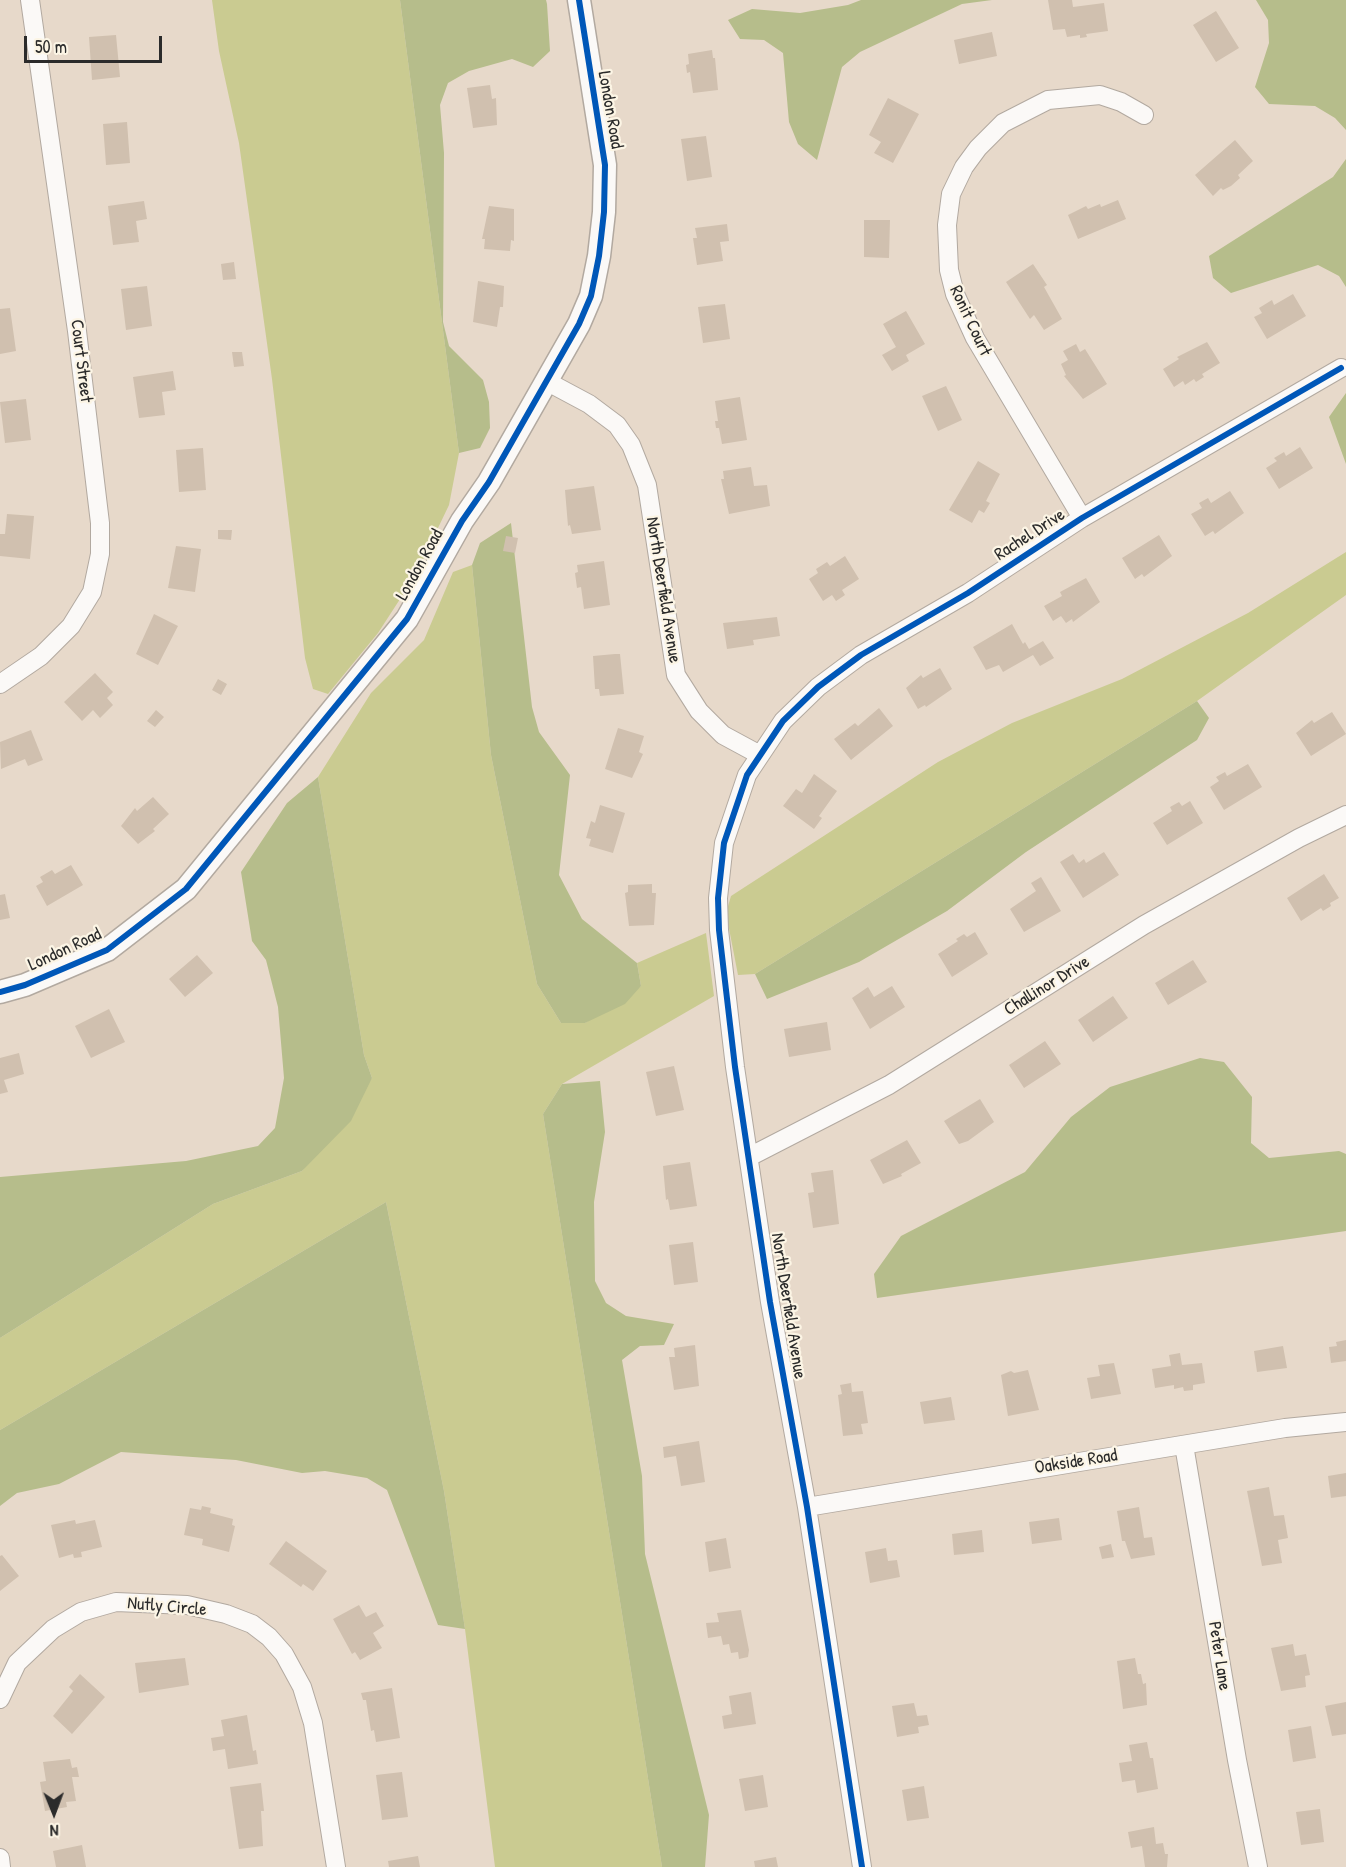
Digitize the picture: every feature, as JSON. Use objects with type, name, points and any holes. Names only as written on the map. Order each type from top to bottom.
[{"type":"street","name":"Court Street","points":[[0,684],[40,656],[71,626],[92,592],[100,554],[100,523],[77,331],[30,0]]},
{"type":"street","name":"London Road","points":[[0,992],[25,986],[107,950],[186,890],[407,620],[546,381],[591,296],[604,212],[605,165],[579,0]]},
{"type":"street","name":"Ronit Court","points":[[1082,518],[975,338],[955,294],[949,270],[947,225],[951,194],[964,167],[978,148],[1003,123],[1048,100],[1100,95],[1121,102],[1144,115]]},
{"type":"street","name":"Rachel Drive","points":[[760,755],[783,720],[818,687],[861,655],[968,593],[1082,518],[1341,368]]},
{"type":"street","name":"North Deerfield Avenue","points":[[546,381],[589,404],[616,425],[631,445],[647,485],[676,675],[699,711],[723,735],[760,755],[747,774],[724,843],[718,898],[733,1044],[770,1302],[807,1507],[862,1867]]},
{"type":"street","name":"Challinor Drive","points":[[749,1156],[889,1085],[1144,925],[1299,838],[1346,815]]},
{"type":"street","name":"Oakside Road","points":[[807,1507],[1285,1428],[1346,1422]]},
{"type":"street","name":"Peter Lane","points":[[1184,1445],[1237,1760],[1258,1867]]},
{"type":"street","name":"Nutly Circle","points":[[0,1699],[17,1663],[53,1629],[81,1612],[116,1602],[188,1605],[226,1614],[252,1624],[269,1637],[284,1654],[302,1687],[314,1723],[336,1867]]},
{"type":"street","points":[[0,1858],[1,1867]]},
{"type":"green space","points":[[212,0],[400,0],[459,453],[449,505],[415,576],[378,633],[328,694],[313,689],[305,658],[272,379],[239,143],[219,51]]},
{"type":"green space","points":[[400,0],[546,0],[547,4],[550,51],[533,67],[512,59],[469,71],[448,83],[440,105],[444,153],[443,322],[449,346],[483,380],[489,402],[490,428],[480,448],[459,453]]},
{"type":"green space","points":[[861,0],[992,0],[962,4],[860,52],[842,67],[817,160],[798,144],[789,122],[783,53],[764,40],[740,39],[728,20],[752,9],[800,13],[848,5]]},
{"type":"green space","points":[[1256,0],[1346,0],[1346,130],[1335,118],[1315,106],[1269,104],[1255,87],[1269,43],[1268,20]]},
{"type":"green space","points":[[1346,159],[1346,287],[1339,276],[1318,265],[1231,293],[1213,278],[1209,256],[1333,177]]},
{"type":"green space","points":[[1346,393],[1346,464],[1329,417]]},
{"type":"green space","points":[[511,523],[532,707],[539,732],[570,775],[559,875],[582,919],[637,963],[641,986],[625,1004],[585,1023],[561,1023],[537,984],[491,755],[472,565],[480,543]]},
{"type":"green space","points":[[1346,552],[1346,595],[1197,701],[755,974],[738,975],[726,913],[731,896],[938,762],[1012,723],[1122,679],[1248,613]]},
{"type":"green space","points":[[472,565],[491,755],[537,984],[561,1023],[585,1023],[641,986],[637,963],[706,933],[714,996],[562,1084],[543,1114],[662,1867],[495,1867],[465,1629],[444,1491],[386,1202],[0,1430],[0,1338],[213,1204],[302,1171],[372,1078],[364,1055],[318,777],[371,693],[424,640],[453,572]]},
{"type":"green space","points":[[1197,701],[1209,718],[1197,740],[1026,852],[947,911],[859,962],[767,999],[755,974]]},
{"type":"green space","points":[[318,777],[364,1055],[372,1078],[351,1121],[302,1171],[213,1204],[0,1338],[0,1177],[186,1161],[258,1146],[275,1128],[284,1078],[278,1007],[266,960],[252,941],[241,872],[287,803]]},
{"type":"green space","points":[[1200,1058],[1224,1062],[1252,1097],[1251,1143],[1269,1158],[1339,1151],[1346,1154],[1346,1231],[877,1298],[874,1274],[901,1236],[1025,1172],[1071,1117],[1110,1087]]},
{"type":"green space","points":[[600,1081],[605,1132],[594,1202],[595,1281],[606,1303],[626,1316],[674,1324],[664,1345],[640,1346],[622,1360],[642,1476],[645,1554],[709,1815],[705,1867],[662,1867],[543,1114],[562,1084]]},
{"type":"green space","points":[[386,1202],[444,1491],[465,1629],[438,1625],[387,1490],[367,1478],[325,1471],[302,1473],[236,1460],[121,1452],[59,1484],[17,1493],[0,1506],[0,1430]]},
{"type":"building","points":[[1048,0],[1072,0],[1073,7],[1104,3],[1108,31],[1086,34],[1087,37],[1080,38],[1080,35],[1067,37],[1065,29],[1053,30]]},
{"type":"building","points":[[1216,11],[1239,48],[1216,62],[1193,25]]},
{"type":"building","points":[[992,32],[997,56],[959,64],[954,40]]},
{"type":"building","points":[[116,35],[120,77],[92,80],[89,37]]},
{"type":"building","points":[[712,50],[718,90],[693,93],[690,72],[687,73],[688,54]]},
{"type":"building","points":[[490,85],[492,99],[496,98],[497,125],[473,128],[467,88]]},
{"type":"building","points":[[888,98],[919,114],[893,163],[874,153],[881,142],[869,135]]},
{"type":"building","points":[[127,122],[130,163],[106,165],[103,124]]},
{"type":"building","points":[[706,136],[712,177],[687,181],[681,139]]},
{"type":"building","points":[[1235,140],[1253,161],[1238,175],[1240,178],[1231,186],[1223,190],[1221,188],[1213,196],[1195,175]]},
{"type":"building","points":[[1118,200],[1126,219],[1078,239],[1068,215],[1086,206],[1088,209],[1100,204],[1101,207]]},
{"type":"building","points":[[144,201],[147,219],[136,221],[139,242],[113,245],[108,206]]},
{"type":"building","points":[[489,206],[514,209],[514,241],[511,240],[510,251],[484,249],[485,239],[482,239]]},
{"type":"building","points":[[864,220],[890,220],[889,258],[864,257]]},
{"type":"building","points":[[727,224],[729,241],[720,242],[723,261],[697,265],[693,238],[697,238],[695,228]]},
{"type":"building","points":[[234,262],[236,279],[223,280],[221,264]]},
{"type":"building","points":[[1033,264],[1047,285],[1044,287],[1062,319],[1044,330],[1034,315],[1030,319],[1006,282]]},
{"type":"building","points":[[478,281],[504,286],[503,307],[500,307],[497,327],[473,322]]},
{"type":"building","points":[[147,286],[152,326],[126,330],[121,289]]},
{"type":"building","points":[[1293,294],[1306,316],[1267,339],[1254,317],[1262,313],[1259,308],[1272,300],[1274,305]]},
{"type":"building","points":[[725,304],[730,339],[703,343],[698,307]]},
{"type":"building","points":[[10,308],[16,351],[0,354],[0,309]]},
{"type":"building","points":[[906,311],[925,344],[906,355],[909,361],[892,371],[882,355],[896,347],[883,324]]},
{"type":"building","points":[[1207,342],[1220,363],[1202,374],[1204,377],[1196,382],[1194,379],[1185,385],[1183,381],[1174,387],[1163,369],[1179,359],[1177,357]]},
{"type":"building","points":[[1076,344],[1080,352],[1085,349],[1107,384],[1083,399],[1064,376],[1066,375],[1061,364],[1068,360],[1063,351]]},
{"type":"building","points":[[232,352],[242,352],[244,366],[234,367]]},
{"type":"building","points":[[173,371],[176,390],[162,392],[165,415],[139,418],[133,377]]},
{"type":"building","points":[[946,386],[962,420],[938,431],[922,396]]},
{"type":"building","points":[[740,397],[747,440],[722,444],[719,428],[716,428],[715,421],[718,421],[715,401]]},
{"type":"building","points":[[26,399],[31,440],[5,443],[0,402]]},
{"type":"building","points":[[1300,447],[1313,468],[1279,489],[1266,468],[1277,461],[1274,458],[1284,452],[1286,456]]},
{"type":"building","points":[[203,448],[206,490],[179,492],[176,450]]},
{"type":"building","points":[[978,461],[1000,474],[986,501],[990,503],[984,513],[979,510],[972,523],[949,510]]},
{"type":"building","points":[[751,467],[754,486],[767,485],[770,506],[729,514],[721,479],[724,479],[723,471]]},
{"type":"building","points":[[594,486],[601,530],[572,534],[570,525],[568,526],[565,490]]},
{"type":"building","points":[[1230,491],[1244,513],[1215,534],[1213,531],[1205,536],[1191,514],[1202,508],[1199,503],[1208,498],[1211,503]]},
{"type":"building","points":[[7,514],[34,516],[30,559],[0,556],[0,534],[5,534]]},
{"type":"building","points":[[218,530],[232,530],[231,540],[218,539]]},
{"type":"building","points":[[1159,535],[1172,556],[1144,577],[1142,574],[1135,579],[1122,558]]},
{"type":"building","points":[[506,536],[518,538],[515,553],[503,551]]},
{"type":"building","points":[[176,546],[201,549],[195,592],[168,588]]},
{"type":"building","points":[[845,556],[859,579],[842,590],[845,595],[836,601],[832,595],[823,601],[809,579],[818,573],[816,569],[827,562],[830,566]]},
{"type":"building","points":[[604,561],[610,605],[584,609],[581,587],[577,588],[575,573],[578,572],[577,565]]},
{"type":"building","points":[[1086,578],[1100,602],[1073,622],[1072,619],[1066,623],[1061,616],[1053,621],[1044,606],[1062,596],[1060,592]]},
{"type":"building","points":[[154,614],[178,626],[158,665],[136,654]]},
{"type":"building","points":[[777,617],[780,636],[753,640],[754,645],[727,649],[723,623]]},
{"type":"building","points":[[1012,624],[1023,644],[1025,642],[1029,649],[1043,641],[1054,658],[1040,666],[1033,655],[1003,672],[999,665],[986,670],[973,647]]},
{"type":"building","points":[[620,654],[624,694],[600,696],[599,689],[595,689],[593,656]]},
{"type":"building","points":[[940,668],[952,689],[926,707],[925,705],[918,709],[906,688],[921,675],[923,678]]},
{"type":"building","points":[[95,673],[113,692],[107,698],[113,705],[100,718],[93,710],[82,721],[64,702]]},
{"type":"building","points":[[218,679],[227,684],[221,695],[212,690]]},
{"type":"building","points":[[879,708],[893,726],[851,760],[834,739],[855,723],[858,726]]},
{"type":"building","points":[[156,710],[164,717],[155,727],[147,721]]},
{"type":"building","points":[[1332,712],[1346,734],[1311,756],[1296,733],[1312,720],[1314,723]]},
{"type":"building","points":[[618,728],[644,736],[639,752],[643,754],[632,778],[605,769]]},
{"type":"building","points":[[31,730],[43,760],[28,766],[25,759],[1,769],[0,742]]},
{"type":"building","points":[[1248,764],[1262,787],[1224,810],[1210,787],[1219,781],[1216,777],[1225,772],[1227,776]]},
{"type":"building","points":[[814,774],[837,791],[819,816],[822,818],[814,829],[783,806],[796,789],[802,793]]},
{"type":"building","points":[[153,797],[169,814],[153,829],[155,831],[138,844],[121,826],[135,808],[137,811]]},
{"type":"building","points":[[1190,801],[1203,823],[1167,845],[1153,823],[1172,811],[1170,807],[1179,802],[1182,806]]},
{"type":"building","points":[[600,805],[625,813],[613,853],[589,846],[591,839],[586,838],[591,821],[595,823]]},
{"type":"building","points":[[1104,852],[1119,875],[1083,898],[1060,862],[1073,854],[1079,863],[1084,859],[1086,863]]},
{"type":"building","points":[[71,865],[83,885],[47,906],[36,886],[43,882],[40,877],[52,870],[55,874]]},
{"type":"building","points":[[1324,874],[1339,898],[1323,911],[1321,908],[1301,921],[1287,898]]},
{"type":"building","points":[[1041,877],[1061,911],[1024,932],[1010,909],[1036,891],[1031,883]]},
{"type":"building","points":[[652,884],[652,893],[656,893],[654,925],[629,926],[625,893],[628,892],[628,885]]},
{"type":"building","points":[[5,894],[10,918],[0,920],[0,895]]},
{"type":"building","points":[[975,932],[988,954],[952,977],[938,954],[958,941],[956,939],[964,934],[967,937]]},
{"type":"building","points":[[197,955],[213,973],[185,997],[169,979]]},
{"type":"building","points":[[1193,960],[1207,982],[1168,1005],[1155,983]]},
{"type":"building","points":[[892,986],[905,1007],[870,1029],[852,998],[868,987],[874,997]]},
{"type":"building","points":[[1113,996],[1128,1018],[1093,1042],[1078,1020]]},
{"type":"building","points":[[109,1009],[125,1042],[91,1058],[75,1026]]},
{"type":"building","points":[[827,1022],[831,1050],[789,1057],[784,1029]]},
{"type":"building","points":[[1045,1041],[1061,1064],[1024,1088],[1009,1065]]},
{"type":"building","points":[[19,1053],[24,1074],[4,1080],[8,1092],[0,1094],[0,1058]]},
{"type":"building","points":[[674,1066],[684,1110],[656,1116],[646,1072]]},
{"type":"building","points":[[980,1099],[994,1122],[968,1141],[959,1144],[944,1121]]},
{"type":"building","points":[[907,1140],[921,1163],[901,1174],[902,1176],[883,1184],[870,1160]]},
{"type":"building","points":[[690,1162],[697,1206],[670,1210],[668,1199],[666,1200],[663,1166]]},
{"type":"building","points":[[833,1170],[839,1224],[813,1228],[808,1193],[814,1192],[811,1173]]},
{"type":"building","points":[[693,1242],[698,1282],[674,1285],[669,1245]]},
{"type":"building","points":[[1346,1340],[1346,1361],[1331,1363],[1329,1347],[1337,1346],[1336,1342]]},
{"type":"building","points":[[695,1345],[699,1386],[674,1390],[669,1357],[675,1357],[674,1348]]},
{"type":"building","points":[[1283,1346],[1287,1368],[1257,1372],[1254,1351]]},
{"type":"building","points":[[1180,1353],[1182,1365],[1202,1363],[1205,1383],[1193,1385],[1193,1390],[1184,1391],[1183,1387],[1174,1389],[1174,1385],[1155,1388],[1152,1369],[1171,1366],[1169,1355]]},
{"type":"building","points":[[1114,1363],[1121,1394],[1091,1399],[1087,1378],[1100,1376],[1098,1365]]},
{"type":"building","points":[[1028,1370],[1039,1410],[1008,1416],[1001,1375],[1011,1371],[1014,1373]]},
{"type":"building","points":[[851,1383],[852,1392],[863,1391],[868,1423],[861,1424],[863,1434],[843,1436],[838,1395],[842,1394],[840,1385]]},
{"type":"building","points":[[951,1397],[955,1420],[924,1424],[920,1402]]},
{"type":"building","points":[[699,1441],[705,1482],[681,1486],[676,1456],[664,1458],[663,1447]]},
{"type":"building","points":[[1346,1473],[1346,1496],[1331,1498],[1328,1476]]},
{"type":"building","points":[[1269,1487],[1274,1516],[1284,1515],[1288,1538],[1278,1540],[1282,1563],[1262,1566],[1247,1491]]},
{"type":"building","points":[[202,1506],[211,1508],[210,1513],[233,1519],[232,1525],[235,1526],[229,1552],[202,1545],[203,1539],[184,1535],[190,1508],[201,1510]]},
{"type":"building","points":[[1139,1507],[1144,1538],[1152,1537],[1155,1555],[1131,1559],[1125,1541],[1122,1541],[1117,1511]]},
{"type":"building","points":[[1059,1518],[1062,1540],[1032,1544],[1029,1522]]},
{"type":"building","points":[[75,1520],[76,1524],[95,1520],[102,1547],[81,1552],[82,1557],[74,1558],[73,1554],[59,1558],[51,1525]]},
{"type":"building","points":[[982,1530],[984,1552],[954,1555],[952,1534]]},
{"type":"building","points":[[726,1538],[731,1568],[709,1572],[705,1542]]},
{"type":"building","points":[[286,1541],[327,1571],[313,1591],[303,1584],[301,1587],[269,1564]]},
{"type":"building","points":[[1111,1544],[1114,1557],[1102,1559],[1099,1547]]},
{"type":"building","points":[[886,1548],[888,1561],[897,1560],[900,1577],[870,1583],[865,1552]]},
{"type":"building","points":[[2,1555],[19,1576],[0,1591],[0,1556]]},
{"type":"building","points":[[359,1605],[366,1617],[376,1612],[384,1626],[373,1633],[382,1648],[360,1660],[355,1652],[352,1654],[333,1619]]},
{"type":"building","points":[[741,1610],[749,1650],[748,1657],[739,1659],[738,1652],[731,1653],[729,1644],[723,1645],[721,1636],[708,1638],[706,1623],[719,1622],[717,1613]]},
{"type":"building","points":[[1293,1644],[1295,1656],[1306,1654],[1310,1675],[1305,1676],[1306,1687],[1281,1691],[1271,1648]]},
{"type":"building","points":[[185,1658],[189,1685],[139,1693],[135,1663]]},
{"type":"building","points":[[1135,1658],[1138,1674],[1141,1674],[1143,1684],[1146,1683],[1147,1705],[1123,1709],[1117,1661]]},
{"type":"building","points":[[80,1674],[105,1697],[72,1734],[53,1716],[73,1691],[69,1687]]},
{"type":"building","points":[[392,1688],[400,1738],[376,1742],[374,1730],[371,1731],[366,1700],[363,1700],[361,1693]]},
{"type":"building","points":[[751,1692],[756,1724],[724,1729],[722,1716],[732,1714],[729,1696]]},
{"type":"building","points":[[1346,1702],[1346,1734],[1332,1736],[1325,1706]]},
{"type":"building","points":[[914,1703],[917,1716],[927,1715],[929,1725],[918,1727],[919,1733],[897,1737],[892,1706]]},
{"type":"building","points":[[247,1715],[253,1751],[256,1750],[258,1764],[228,1769],[225,1749],[213,1751],[211,1738],[224,1736],[221,1720]]},
{"type":"building","points":[[1311,1726],[1316,1758],[1293,1762],[1288,1730]]},
{"type":"building","points":[[1147,1742],[1150,1758],[1153,1758],[1158,1789],[1137,1793],[1135,1780],[1122,1782],[1119,1763],[1132,1761],[1129,1745]]},
{"type":"building","points":[[70,1759],[72,1768],[77,1767],[79,1777],[72,1777],[76,1801],[66,1802],[67,1807],[45,1811],[40,1782],[46,1781],[43,1762]]},
{"type":"building","points":[[402,1772],[408,1817],[382,1820],[376,1775]]},
{"type":"building","points":[[763,1775],[768,1807],[745,1811],[739,1779]]},
{"type":"building","points":[[261,1783],[264,1811],[261,1811],[263,1846],[239,1849],[230,1787]]},
{"type":"building","points":[[924,1786],[929,1818],[907,1821],[902,1790]]},
{"type":"building","points":[[1320,1809],[1324,1842],[1301,1845],[1296,1812]]},
{"type":"building","points":[[1154,1827],[1156,1844],[1163,1843],[1165,1854],[1168,1854],[1167,1867],[1145,1867],[1142,1846],[1131,1848],[1128,1832]]},
{"type":"building","points":[[82,1845],[86,1867],[56,1867],[53,1851]]},
{"type":"building","points":[[418,1856],[420,1867],[389,1867],[388,1861]]},
{"type":"building","points":[[776,1857],[778,1867],[755,1867],[754,1861]]},
{"type":"cycle path","points":[[0,992],[25,985],[107,950],[186,889],[407,619],[462,521],[489,482],[579,324],[591,296],[599,256],[604,212],[605,165],[579,0]]},
{"type":"cycle path","points":[[862,1867],[807,1507],[770,1302],[735,1067],[719,930],[718,898],[724,843],[747,775],[783,721],[818,687],[861,655],[968,593],[1082,518],[1341,368]]}]
